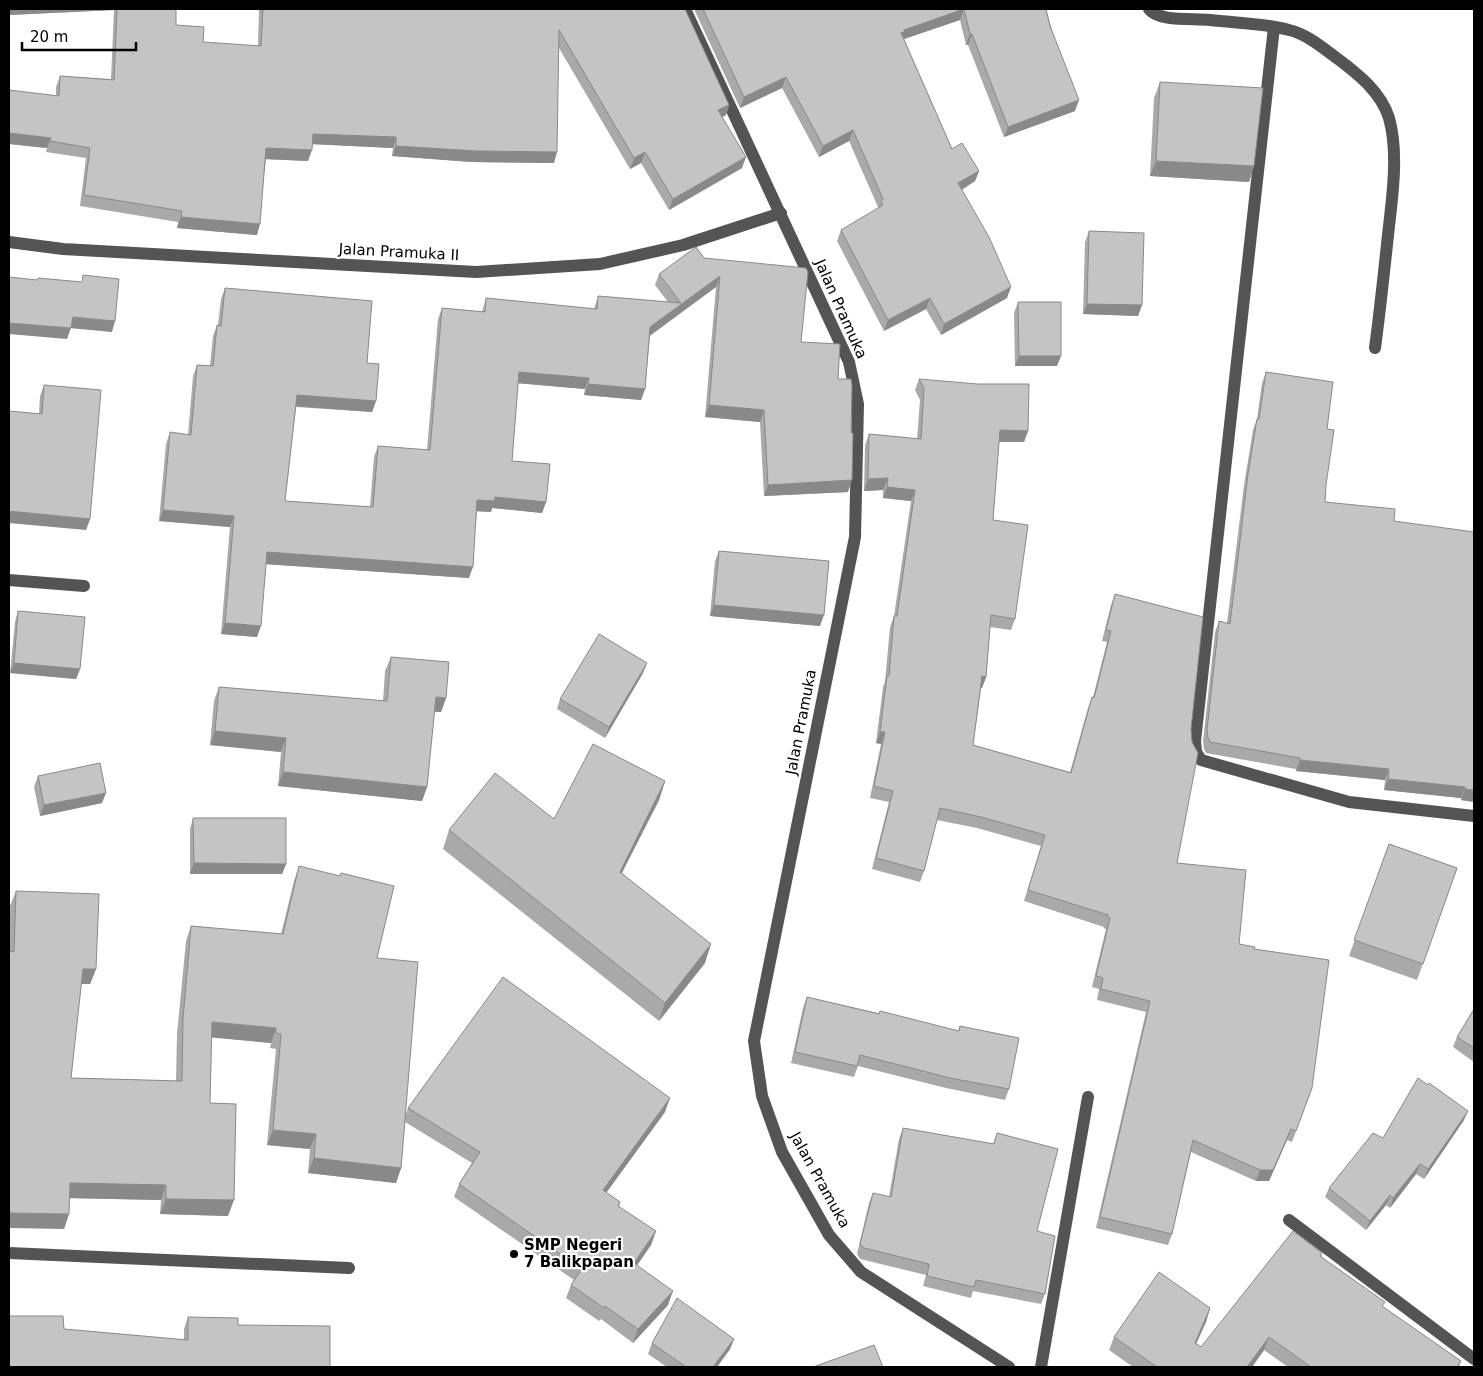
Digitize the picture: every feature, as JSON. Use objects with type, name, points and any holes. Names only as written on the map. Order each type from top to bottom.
[{"type":"street","name":"Jalan Pramuka","points":[[686,9],[849,362],[858,404],[855,537],[754,1041],[762,1096],[782,1152],[829,1235],[861,1272],[1009,1367]]},
{"type":"street","points":[[1149,9],[1155,15],[1162,17],[1199,19],[1291,30],[1309,39],[1349,67],[1370,86],[1381,101],[1389,118],[1394,147],[1392,194],[1375,348]]},
{"type":"street","points":[[1274,27],[1195,741],[1196,752],[1200,760],[1349,802],[1474,816]]},
{"type":"street","name":"Jalan Pramuka II","points":[[9,242],[63,249],[476,272],[600,264],[683,245],[781,213]]},
{"type":"street","points":[[9,580],[84,586]]},
{"type":"street","points":[[1040,1367],[1088,1097]]},
{"type":"street","points":[[1289,1220],[1474,1359]]},
{"type":"street","points":[[9,1253],[349,1268]]},
{"type":"building","points":[[117,9],[176,9],[176,25],[204,27],[203,42],[261,46],[263,9],[685,9],[729,105],[718,110],[746,157],[673,199],[645,152],[634,158],[559,30],[557,152],[476,151],[396,146],[396,137],[313,134],[312,150],[266,148],[260,224],[181,217],[182,211],[84,195],[90,148],[50,141],[51,138],[9,133],[9,90],[59,96],[60,76],[114,80]]},
{"type":"building","points":[[703,9],[964,9],[904,30],[901,33],[952,149],[962,143],[979,171],[958,183],[989,237],[1011,287],[944,324],[930,298],[888,320],[841,230],[883,205],[881,201],[883,199],[853,130],[823,146],[786,77],[744,97]]},
{"type":"building","points":[[964,9],[1046,9],[1050,26],[1079,100],[1008,127],[972,34],[970,34]]},
{"type":"building","points":[[1160,82],[1263,88],[1254,166],[1156,161]]},
{"type":"building","points":[[1089,231],[1144,233],[1142,305],[1087,304]]},
{"type":"building","points":[[696,247],[704,258],[806,268],[808,272],[801,342],[840,344],[838,379],[851,379],[852,386],[852,480],[768,485],[764,410],[709,405],[720,276],[650,327],[645,389],[588,384],[589,378],[519,372],[512,461],[550,464],[546,502],[495,497],[495,501],[477,500],[473,567],[267,552],[261,626],[225,623],[234,516],[163,510],[170,432],[191,435],[197,365],[213,366],[217,325],[221,326],[225,288],[372,301],[367,363],[379,364],[376,401],[297,395],[285,501],[373,507],[378,446],[430,450],[442,308],[485,312],[486,298],[597,309],[598,296],[681,303],[659,274]]},
{"type":"building","points":[[83,275],[119,279],[115,321],[73,317],[71,328],[9,323],[9,277],[82,282]]},
{"type":"building","points":[[1018,302],[1061,302],[1061,356],[1019,356]]},
{"type":"building","points":[[1266,372],[1333,382],[1327,429],[1334,430],[1325,502],[1395,509],[1394,521],[1474,532],[1474,790],[1465,789],[1465,787],[1388,779],[1389,769],[1300,760],[1300,758],[1210,742],[1208,738],[1207,730],[1219,621],[1230,624],[1248,474]]},
{"type":"building","points":[[919,379],[978,384],[1029,384],[1028,431],[1000,430],[993,520],[1028,525],[1015,619],[991,615],[986,677],[982,676],[973,745],[1071,773],[1092,697],[1094,698],[1111,631],[1106,630],[1115,594],[1203,617],[1191,729],[1192,742],[1198,753],[1177,863],[1246,870],[1239,944],[1255,947],[1254,949],[1329,960],[1312,1088],[1296,1131],[1291,1129],[1273,1170],[1260,1170],[1193,1140],[1172,1234],[1100,1217],[1150,1001],[1101,989],[1103,978],[1096,976],[1110,918],[1108,915],[1028,890],[1045,835],[981,817],[940,808],[924,871],[876,858],[893,791],[874,786],[885,732],[880,732],[887,676],[889,676],[894,616],[897,616],[915,490],[887,487],[888,478],[868,479],[869,434],[921,439],[924,388]]},
{"type":"building","points":[[44,385],[101,390],[90,519],[9,511],[9,411],[42,414]]},
{"type":"building","points":[[719,551],[829,561],[824,615],[714,605]]},
{"type":"building","points":[[18,611],[85,617],[80,669],[14,663]]},
{"type":"building","points":[[599,634],[647,663],[609,727],[560,699]]},
{"type":"building","points":[[391,657],[449,662],[446,698],[436,697],[427,787],[283,772],[286,738],[215,731],[219,687],[387,701]]},
{"type":"building","points":[[593,744],[665,781],[620,872],[711,944],[665,1003],[449,830],[495,773],[554,819]]},
{"type":"building","points":[[100,763],[106,793],[44,805],[38,776]]},
{"type":"building","points":[[193,818],[286,818],[286,864],[194,863]]},
{"type":"building","points":[[1389,844],[1457,868],[1423,964],[1354,940]]},
{"type":"building","points":[[299,866],[340,876],[341,873],[394,886],[377,958],[418,962],[401,1168],[314,1158],[316,1134],[273,1130],[281,1034],[276,1033],[276,1028],[212,1022],[210,1103],[236,1104],[234,1200],[166,1199],[166,1185],[70,1183],[69,1214],[9,1213],[9,951],[14,952],[16,891],[99,894],[96,969],[83,969],[71,1078],[182,1081],[183,1019],[191,926],[283,934]]},
{"type":"building","points":[[503,977],[670,1098],[603,1190],[620,1202],[618,1206],[656,1231],[634,1263],[673,1291],[638,1329],[571,1285],[582,1269],[459,1184],[480,1152],[408,1108]]},
{"type":"building","points":[[807,997],[879,1014],[880,1011],[959,1031],[960,1026],[1019,1038],[1009,1089],[950,1078],[860,1055],[857,1066],[795,1052]]},
{"type":"building","points":[[1474,1009],[1474,1048],[1457,1037]]},
{"type":"building","points":[[1418,1078],[1428,1085],[1429,1083],[1468,1111],[1428,1169],[1420,1164],[1393,1198],[1390,1195],[1370,1221],[1329,1188],[1373,1133],[1383,1138]]},
{"type":"building","points":[[903,1128],[994,1144],[997,1133],[1058,1149],[1037,1231],[1055,1236],[1045,1294],[976,1280],[974,1287],[927,1276],[929,1264],[864,1248],[860,1244],[873,1193],[891,1197]]},
{"type":"building","points":[[1293,1231],[1322,1253],[1320,1256],[1385,1302],[1382,1306],[1461,1361],[1457,1367],[1311,1367],[1269,1337],[1247,1367],[1157,1367],[1114,1337],[1159,1272],[1210,1308],[1195,1343],[1201,1347]]},
{"type":"building","points":[[677,1298],[734,1339],[713,1367],[686,1367],[652,1343]]},
{"type":"building","points":[[9,1316],[63,1316],[64,1329],[188,1340],[188,1317],[238,1318],[238,1325],[330,1326],[330,1367],[9,1367]]},
{"type":"building","points":[[874,1345],[883,1367],[813,1367]]},
{"type":"place","name":"SMP Negeri 7 Balikpapan","points":[[514,1254]]}]
